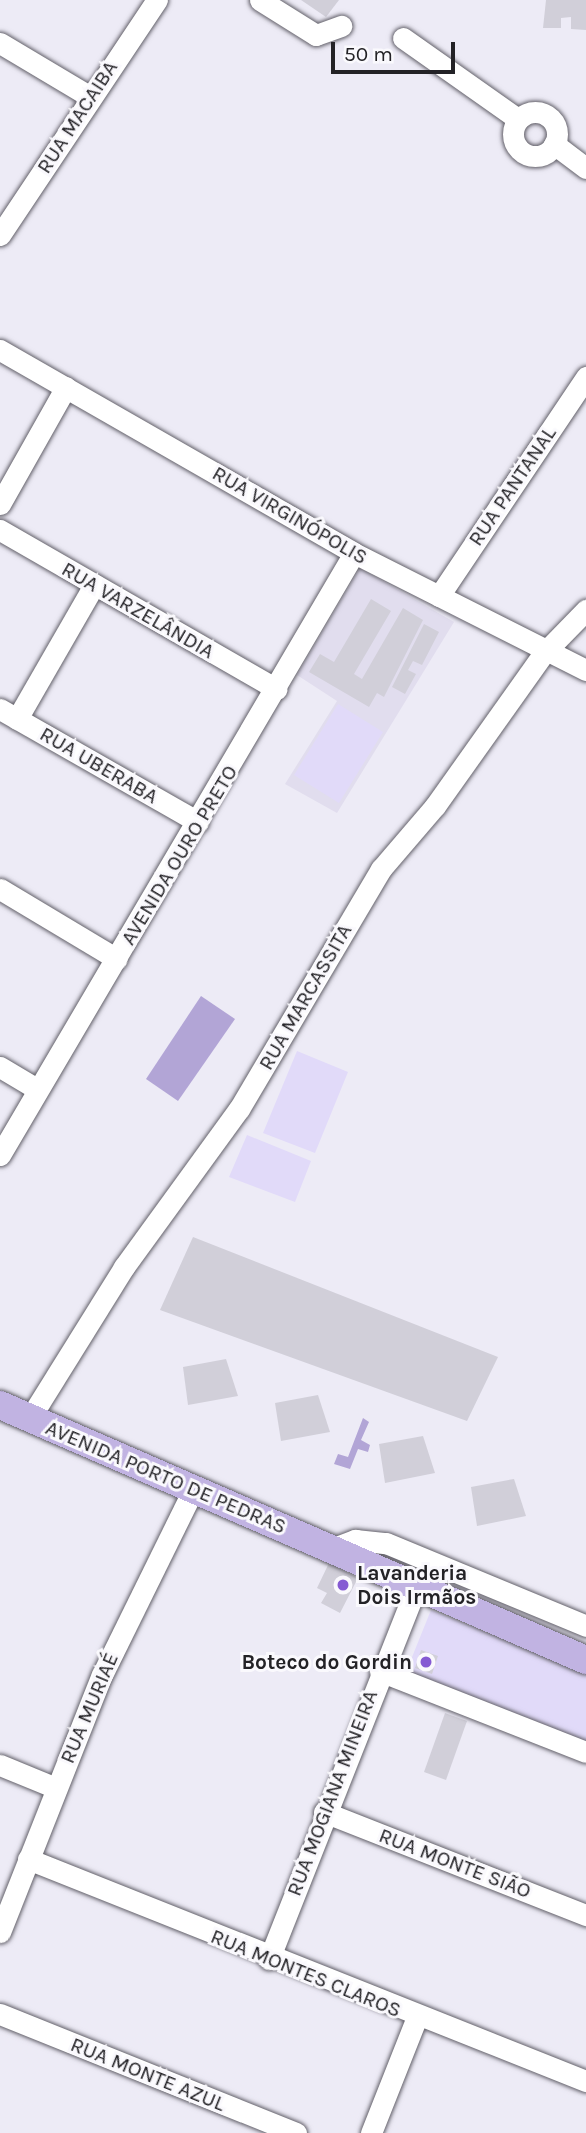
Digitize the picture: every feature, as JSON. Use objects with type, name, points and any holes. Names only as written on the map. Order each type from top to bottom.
[{"type":"main road","name":"AVENIDA PORTO DE PEDRAS","points":[[0,1405],[331,1549],[415,1590],[586,1660]]},
{"type":"street","name":"RUA MACAIBA","points":[[0,236],[89,96],[157,0]]},
{"type":"street","points":[[260,0],[316,35],[341,26]]},
{"type":"street","points":[[403,38],[518,119],[545,114],[556,126],[554,144]]},
{"type":"street","points":[[0,43],[89,96]]},
{"type":"street","points":[[518,119],[513,139],[527,154],[554,144]]},
{"type":"street","points":[[554,144],[586,167]]},
{"type":"street","name":"RUA VIRGINÓPOLIS","points":[[0,350],[354,553],[439,596],[543,654],[586,670]]},
{"type":"street","name":"RUA PANTANAL","points":[[439,596],[586,377]]},
{"type":"street","points":[[0,504],[66,387]]},
{"type":"street","name":"RUA VARZELÂNDIA","points":[[0,530],[277,689]]},
{"type":"street","name":"AVENIDA OURO PRETO","points":[[0,1155],[277,689],[354,553]]},
{"type":"street","points":[[9,714],[94,585]]},
{"type":"street","name":"RUA MARCASSITA","points":[[30,1418],[124,1267],[267,1065],[381,869],[435,806],[543,654],[586,610]]},
{"type":"street","name":"RUA UBERABA","points":[[9,714],[198,822]]},
{"type":"street","points":[[0,889],[117,959]]},
{"type":"street","points":[[0,1067],[37,1089]]},
{"type":"street","name":"RUA MURIAÉ","points":[[1,1928],[113,1650],[192,1490]]},
{"type":"street","points":[[331,1549],[355,1539],[387,1543],[586,1626]]},
{"type":"street","name":"RUA MOGIANA MINEIRA","points":[[268,1959],[380,1671],[415,1590]]},
{"type":"street","points":[[380,1671],[586,1752]]},
{"type":"street","points":[[0,1765],[56,1788]]},
{"type":"street","name":"RUA MONTE SIÃO","points":[[324,1812],[586,1915]]},
{"type":"street","name":"RUA MONTES CLAROS","points":[[28,1859],[268,1959],[586,2081]]},
{"type":"street","name":"RUA MONTE AZUL","points":[[0,2014],[296,2133]]},
{"type":"street","points":[[371,2133],[417,2017]]},
{"type":"shaded area","points":[[360,568],[454,622],[337,813],[285,784],[337,701],[297,675]]},
{"type":"shaded area","points":[[338,704],[383,732],[339,803],[294,775]]},
{"type":"shaded area","points":[[201,996],[235,1019],[178,1101],[146,1079]]},
{"type":"shaded area","points":[[297,1051],[348,1072],[315,1153],[263,1133]]},
{"type":"shaded area","points":[[247,1135],[311,1161],[295,1202],[229,1177]]},
{"type":"shaded area","points":[[363,1418],[369,1422],[361,1440],[370,1445],[368,1452],[358,1449],[350,1469],[334,1464],[338,1454],[348,1457]]},
{"type":"shaded area","points":[[431,1610],[586,1673],[586,1744],[406,1672]]},
{"type":"building","points":[[301,0],[339,0],[326,17]]},
{"type":"building","points":[[546,0],[586,0],[586,30],[571,29],[571,17],[561,18],[561,28],[543,28]]},
{"type":"building","points":[[371,599],[391,611],[354,674],[362,679],[403,608],[423,620],[384,697],[377,693],[369,707],[309,672],[320,654],[334,662]]},
{"type":"building","points":[[424,624],[439,632],[422,665],[413,661],[408,670],[416,674],[405,694],[392,687]]},
{"type":"building","points":[[193,1237],[498,1357],[467,1421],[160,1310]]},
{"type":"building","points":[[226,1359],[238,1396],[188,1405],[183,1367]]},
{"type":"building","points":[[318,1395],[330,1432],[281,1441],[275,1403]]},
{"type":"building","points":[[423,1436],[435,1473],[385,1483],[379,1444]]},
{"type":"building","points":[[514,1479],[526,1516],[477,1526],[471,1487]]},
{"type":"building","name":"Lavanderia Dois Irmãos","points":[[329,1563],[358,1578],[340,1613],[321,1603],[327,1593],[317,1588]]},
{"type":"building","name":"Boteco do Gordin","points":[[421,1650],[438,1656],[432,1674],[415,1668]]},
{"type":"building","points":[[445,1713],[467,1721],[446,1780],[424,1772]]},
{"type":"place","name":"Lavanderia Dois Irmãos","points":[[343,1585]]},
{"type":"place","name":"Boteco do Gordin","points":[[426,1662]]}]
